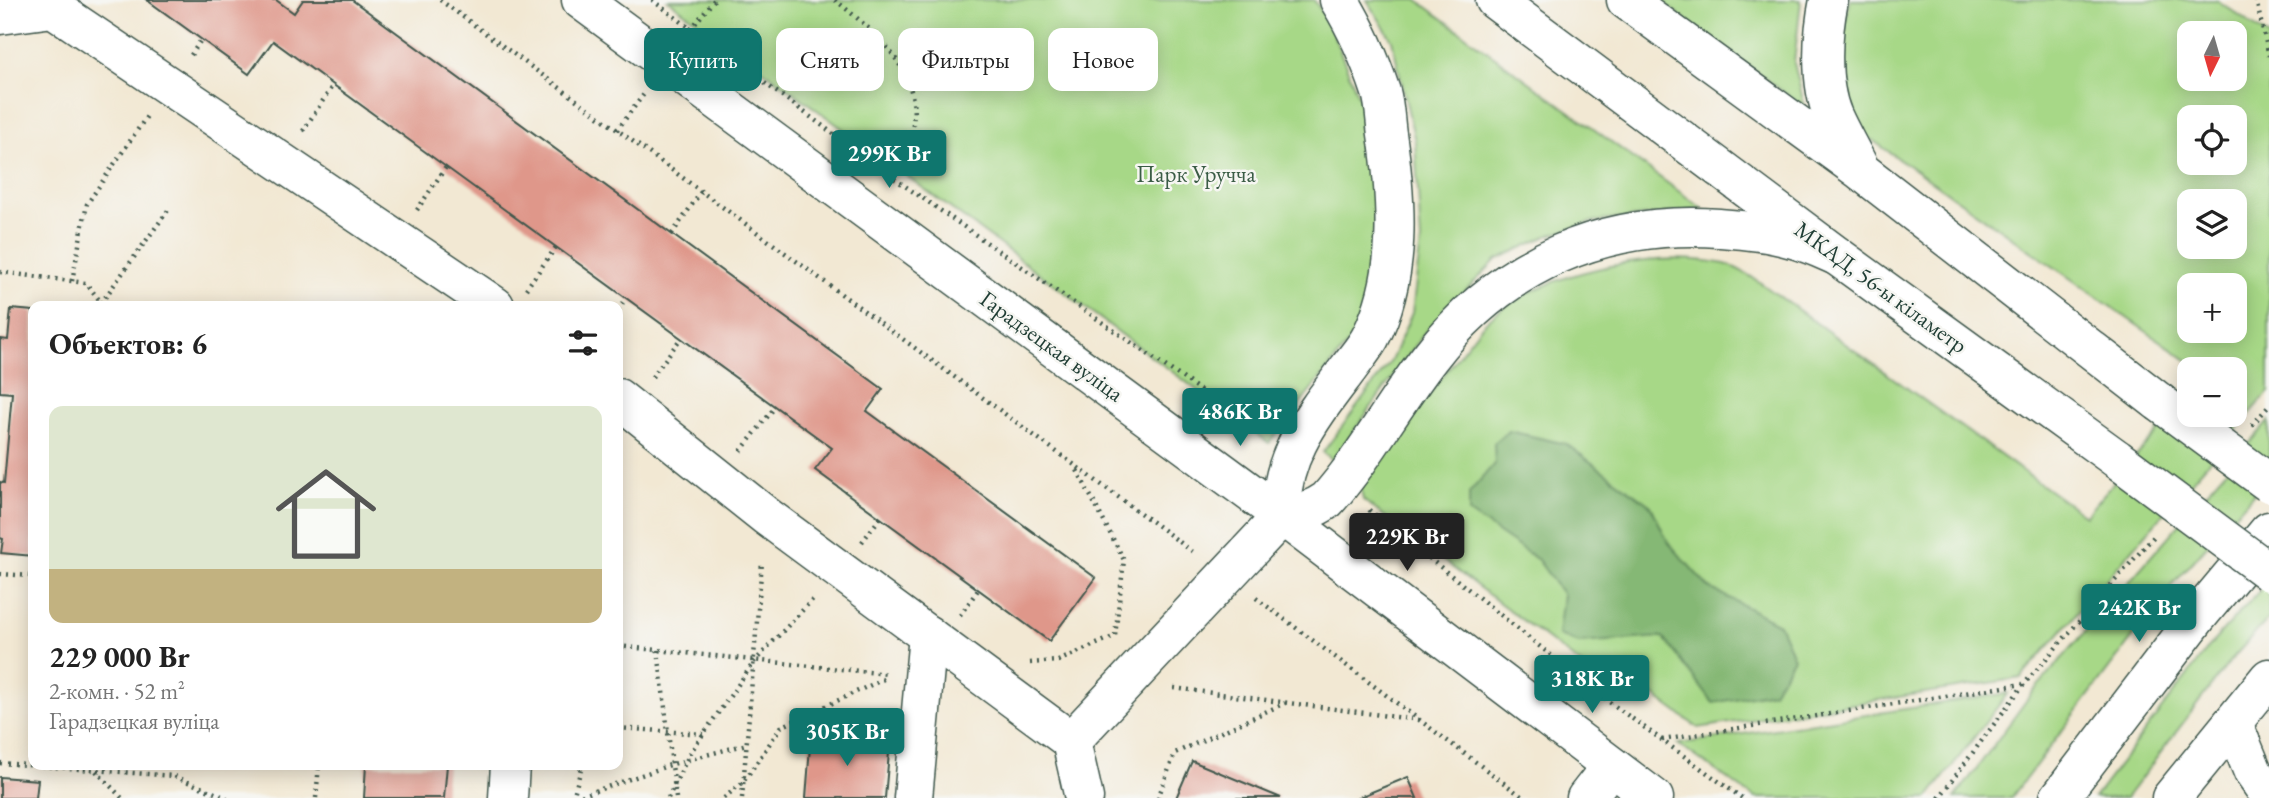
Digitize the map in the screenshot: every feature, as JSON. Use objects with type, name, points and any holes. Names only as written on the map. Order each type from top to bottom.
[{"type":"main road","name":"Гарадзецкая вуліца","points":[[581,0],[1282,516],[1654,798]]},
{"type":"main road","points":[[1282,516],[1282,482],[1292,454],[1317,412],[1369,340],[1385,304],[1391,274],[1394,203],[1382,95],[1360,34],[1339,0]]},
{"type":"main road","name":"МКАД, 56-ы кіламетр","points":[[1494,0],[1837,256],[2269,572]]},
{"type":"main road","points":[[1626,0],[1861,171],[2159,402],[2269,483]]},
{"type":"main road","points":[[1829,0],[1825,21],[1823,67],[1832,113],[1861,171]]},
{"type":"main road","points":[[0,15],[54,8],[397,240],[508,301]]},
{"type":"main road","points":[[1071,741],[1282,516],[1316,508],[1328,500],[1431,356],[1481,302],[1510,280],[1572,248],[1608,236],[1675,226],[1752,230],[1792,239],[1837,256]]},
{"type":"main road","points":[[624,403],[766,516],[1071,741],[1084,798]]},
{"type":"main road","points":[[2059,798],[2197,615],[2269,531]]},
{"type":"main road","points":[[913,798],[928,635]]},
{"type":"main road","points":[[2171,798],[2269,678]]},
{"type":"main road","points":[[2233,723],[2253,772],[2269,795]]},
{"type":"main road","points":[[1586,798],[1611,766]]},
{"type":"main road","points":[[508,798],[510,770]]},
{"type":"path","points":[[440,0],[1226,576],[1524,798]]},
{"type":"path","points":[[652,0],[690,28]]},
{"type":"path","points":[[692,28],[714,0]]},
{"type":"path","points":[[835,0],[898,59],[910,82],[914,105],[913,127],[907,149],[892,177]]},
{"type":"path","points":[[2256,0],[2269,56]]},
{"type":"path","points":[[762,81],[892,177],[1271,440]]},
{"type":"path","points":[[282,162],[333,85]]},
{"type":"path","points":[[72,281],[87,204],[128,141],[169,87]]},
{"type":"path","points":[[617,130],[645,92]]},
{"type":"path","points":[[397,240],[446,167]]},
{"type":"path","points":[[672,234],[701,192]]},
{"type":"path","points":[[105,301],[169,209]]},
{"type":"path","points":[[508,301],[556,247]]},
{"type":"path","points":[[0,272],[86,283],[101,301]]},
{"type":"path","points":[[623,302],[626,298]]},
{"type":"path","points":[[624,403],[681,338]]},
{"type":"path","points":[[2251,427],[2269,406]]},
{"type":"path","points":[[719,479],[775,407]]},
{"type":"path","points":[[1363,506],[1612,704],[1742,798]]},
{"type":"path","points":[[742,798],[766,516]]},
{"type":"path","points":[[1939,798],[2024,684],[2160,530]]},
{"type":"path","points":[[668,798],[686,761],[754,662],[840,571]]},
{"type":"path","points":[[0,574],[28,576]]},
{"type":"path","points":[[658,650],[676,798]]},
{"type":"path","points":[[724,798],[744,781],[781,727],[891,675]]},
{"type":"path","points":[[1127,682],[1419,720]]},
{"type":"path","points":[[1661,740],[2024,684]]},
{"type":"path","points":[[1158,798],[1175,753],[1286,702]]},
{"type":"path","points":[[623,728],[704,734]]},
{"type":"path","points":[[574,798],[673,764],[747,744]]},
{"type":"path","points":[[0,763],[28,765]]},
{"type":"path","points":[[84,770],[174,776],[227,798]]},
{"type":"path","points":[[316,798],[319,770]]},
{"type":"path","points":[[574,798],[581,770]]},
{"type":"path","points":[[96,771],[122,798]]},
{"type":"green space","name":"Парк Уручча","points":[[668,0],[1314,0],[1327,19],[1361,103],[1375,190],[1374,270],[1354,336],[1269,443],[791,91],[884,91],[884,28],[776,28],[776,80],[762,69],[762,28],[706,28]]},
{"type":"green space","points":[[1367,0],[1417,0],[1703,209],[1592,222],[1547,236],[1496,260],[1426,331],[1333,460],[1323,452],[1391,361],[1412,313],[1421,241],[1415,141],[1392,40]]},
{"type":"green space","points":[[1659,0],[1801,0],[1794,63],[1805,108]]},
{"type":"green space","points":[[1850,0],[2217,0],[2247,21],[2177,21],[2177,91],[2247,91],[2247,21],[2269,37],[2269,392],[2247,417],[2247,357],[2183,357],[1865,135],[1851,109],[1847,92],[1844,40]]},
{"type":"green space","points":[[1699,260],[1729,265],[1758,281],[2085,516],[2177,409],[2177,427],[2239,427],[2021,678],[1698,728],[1632,679],[1615,690],[1363,500],[1361,490],[1364,478],[1480,328],[1504,307],[1553,282],[1581,273],[1641,261]]},
{"type":"green space","points":[[2269,421],[2269,476],[2174,583],[2011,798],[1955,798],[2031,694]]},
{"type":"green space","points":[[1509,431],[1566,444],[1651,506],[1668,542],[1708,587],[1779,624],[1794,658],[1773,692],[1713,703],[1663,637],[1579,643],[1558,635],[1563,595],[1538,560],[1469,513],[1469,493],[1495,463],[1494,443]]},
{"type":"green space","points":[[2269,580],[2269,618],[2231,660],[2126,798],[2094,798],[2212,643]]},
{"type":"green space","points":[[2008,693],[1928,798],[1755,798],[1678,744]]},
{"type":"building","points":[[147,0],[276,0],[294,13],[303,0],[352,0],[883,389],[867,411],[1096,578],[1049,641],[815,470],[832,448],[273,41],[249,74]]},
{"type":"building","points":[[11,309],[28,311],[28,556],[1,553],[3,539],[0,538],[0,482],[4,483],[12,393],[0,392],[0,339],[8,340]]},
{"type":"building","points":[[811,734],[890,741],[885,798],[806,798]]},
{"type":"building","points":[[1192,761],[1281,798],[1176,798]]},
{"type":"building","points":[[366,770],[447,770],[444,798],[364,798]]},
{"type":"building","points":[[0,777],[38,780],[36,798],[0,798]]},
{"type":"building","points":[[1408,777],[1417,798],[1357,798]]}]
